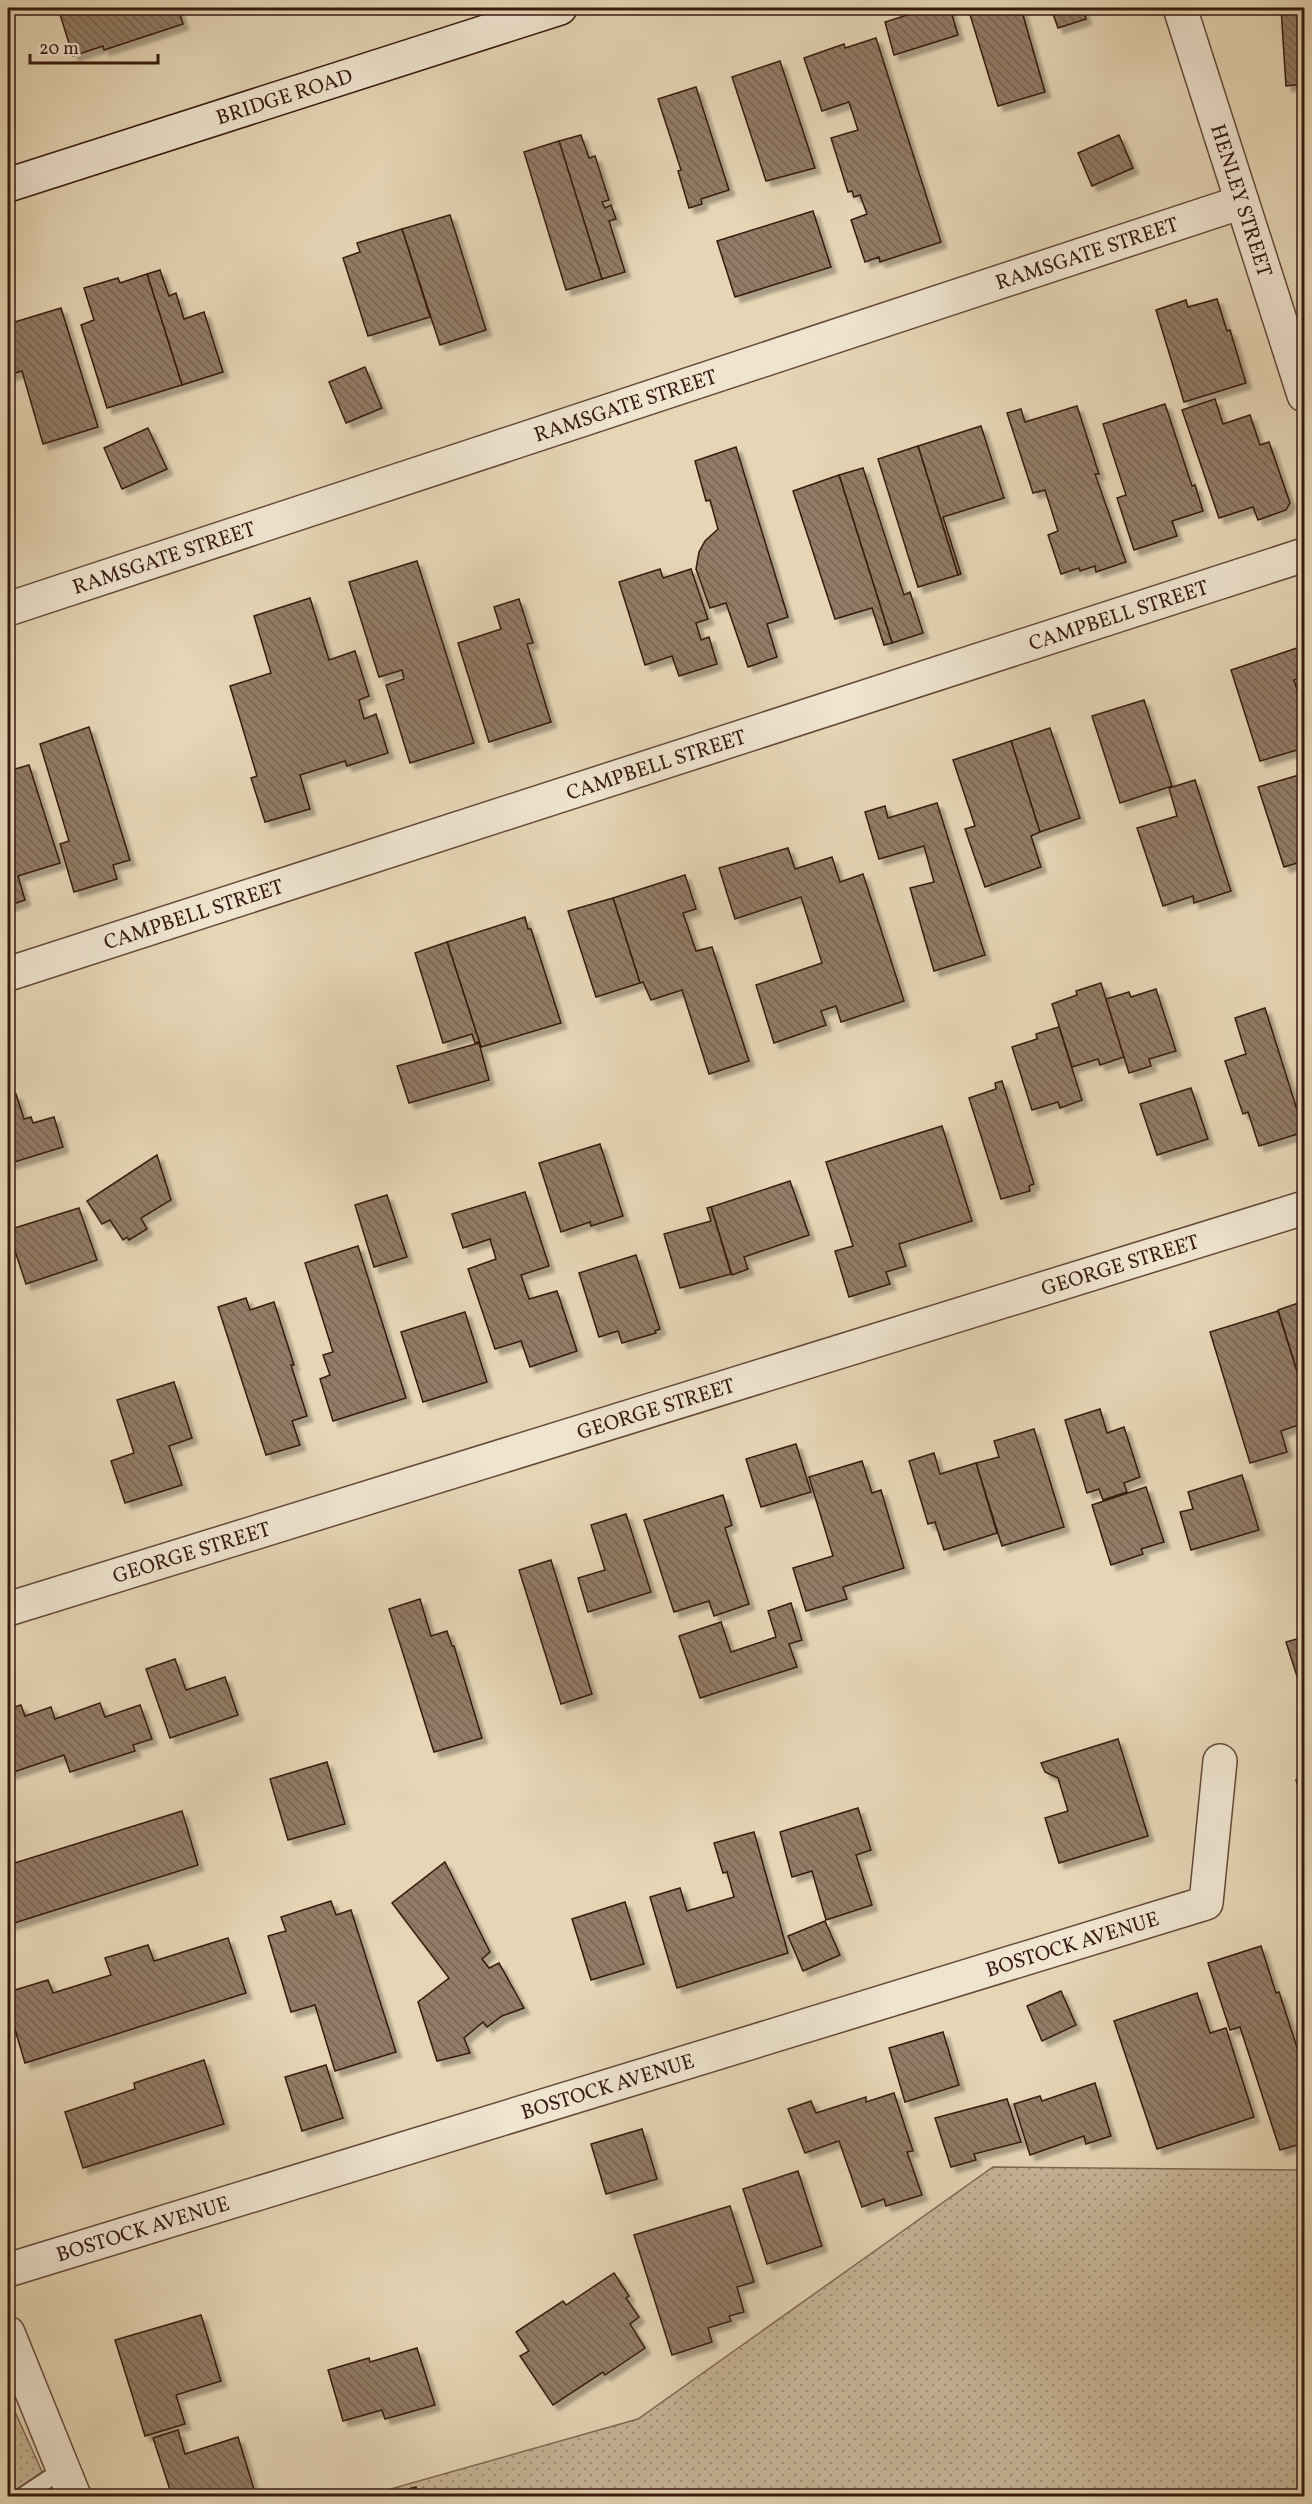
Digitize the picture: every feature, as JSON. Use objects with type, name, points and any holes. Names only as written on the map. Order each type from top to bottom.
[{"type":"street","name":"BRIDGE ROAD","points":[[8,181],[560,8]]},
{"type":"street","name":"HENLEY STREET","points":[[1180,8],[1305,395]]},
{"type":"street","name":"RAMSGATE STREET","points":[[8,609],[1242,202]]},
{"type":"street","name":"CAMPBELL STREET","points":[[8,974],[1305,555]]},
{"type":"street","name":"GEORGE STREET","points":[[8,1609],[1305,1208]]},
{"type":"street","name":"BOSTOCK AVENUE","points":[[8,2270],[1206,1903],[1220,1761]]},
{"type":"street","points":[[8,2333],[68,2483]]},
{"type":"lane","points":[[23,2496],[68,2483]]},
{"type":"shaded area","points":[[993,2167],[1304,2170],[1304,2496],[366,2496],[638,2419]]},
{"type":"shaded area","points":[[8,2395],[11,2403],[53,2496],[8,2496]]},
{"type":"building","points":[[58,8],[178,8],[183,24],[104,50],[103,46],[73,56]]},
{"type":"building","points":[[929,8],[950,8],[958,35],[894,55],[885,22]]},
{"type":"building","points":[[968,8],[1021,8],[1045,92],[998,106]]},
{"type":"building","points":[[1051,8],[1083,8],[1086,19],[1058,28]]},
{"type":"building","points":[[1281,8],[1304,8],[1304,84],[1286,86]]},
{"type":"building","points":[[876,38],[941,242],[880,262],[879,257],[865,262],[851,220],[867,214],[860,195],[854,197],[852,191],[848,192],[831,138],[858,130],[849,102],[822,111],[804,58],[844,44],[845,48]]},
{"type":"building","points":[[780,61],[815,168],[766,181],[732,77]]},
{"type":"building","points":[[696,87],[729,190],[701,199],[702,204],[689,208],[678,171],[681,170],[658,99]]},
{"type":"building","points":[[581,135],[589,158],[595,156],[609,200],[602,202],[605,208],[611,205],[616,219],[609,221],[625,272],[602,279],[559,141]]},
{"type":"building","points":[[1119,135],[1133,168],[1092,186],[1078,153]]},
{"type":"building","points":[[559,141],[602,279],[566,290],[524,152]]},
{"type":"building","points":[[813,211],[831,267],[735,297],[717,241]]},
{"type":"building","points":[[450,215],[486,330],[440,345],[402,229]]},
{"type":"building","points":[[402,229],[430,317],[368,336],[343,258],[360,252],[357,243]]},
{"type":"building","points":[[160,270],[169,296],[176,293],[184,319],[204,312],[223,372],[182,385],[147,274]]},
{"type":"building","points":[[147,274],[182,385],[107,408],[81,325],[94,320],[84,288],[118,278],[120,283]]},
{"type":"building","points":[[1217,299],[1227,331],[1230,330],[1246,383],[1184,402],[1156,310],[1186,300],[1188,307]]},
{"type":"building","points":[[61,308],[98,427],[43,444],[22,371],[8,375],[8,324]]},
{"type":"building","points":[[365,367],[382,408],[346,423],[329,382]]},
{"type":"building","points":[[1215,399],[1223,424],[1250,415],[1260,445],[1269,442],[1290,503],[1286,510],[1258,520],[1253,507],[1219,518],[1182,410]]},
{"type":"building","points":[[1165,404],[1192,486],[1195,485],[1203,511],[1172,521],[1177,536],[1134,550],[1117,498],[1126,495],[1103,424]]},
{"type":"building","points":[[1077,406],[1099,474],[1095,474],[1126,562],[1096,572],[1095,566],[1061,574],[1048,535],[1058,531],[1045,490],[1033,493],[1007,413],[1021,409],[1025,422]]},
{"type":"building","points":[[981,426],[1004,498],[943,517],[961,574],[958,575],[918,446]]},
{"type":"building","points":[[148,428],[167,469],[122,489],[104,448]]},
{"type":"building","points":[[918,446],[958,575],[918,587],[878,459]]},
{"type":"building","points":[[736,447],[788,617],[767,624],[777,657],[748,667],[726,603],[710,608],[696,569],[699,552],[705,541],[718,529],[710,500],[706,501],[695,461]]},
{"type":"building","points":[[863,468],[904,595],[910,592],[923,633],[892,643],[839,475]]},
{"type":"building","points":[[839,475],[892,643],[884,645],[872,608],[835,619],[793,491]]},
{"type":"building","points":[[417,561],[474,743],[410,763],[386,685],[404,679],[402,670],[379,677],[349,582]]},
{"type":"building","points":[[660,569],[663,578],[691,569],[708,619],[696,623],[701,640],[709,637],[717,664],[679,676],[672,656],[645,665],[619,582]]},
{"type":"building","points":[[310,598],[329,660],[355,651],[369,696],[359,700],[364,719],[376,714],[388,753],[347,766],[345,761],[300,775],[310,809],[265,822],[251,778],[257,776],[230,686],[271,673],[254,616]]},
{"type":"building","points":[[519,599],[533,643],[527,644],[551,722],[489,742],[458,643],[501,629],[494,607]]},
{"type":"building","points":[[1300,647],[1304,660],[1304,677],[1294,680],[1299,696],[1304,694],[1304,748],[1260,761],[1231,670]]},
{"type":"building","points":[[1144,700],[1172,786],[1120,803],[1092,716]]},
{"type":"building","points":[[89,727],[130,860],[113,865],[117,879],[74,892],[60,844],[69,841],[40,744]]},
{"type":"building","points":[[1050,728],[1080,818],[1040,832],[1011,741]]},
{"type":"building","points":[[1011,741],[1040,832],[1031,836],[1041,867],[985,887],[965,829],[975,826],[953,760]]},
{"type":"building","points":[[29,765],[60,863],[18,876],[25,900],[8,906],[8,771]]},
{"type":"building","points":[[1299,775],[1302,785],[1304,784],[1304,861],[1284,867],[1258,787]]},
{"type":"building","points":[[1195,780],[1231,891],[1194,903],[1193,896],[1163,906],[1137,828],[1177,816],[1169,788]]},
{"type":"building","points":[[937,803],[985,955],[934,971],[910,888],[934,882],[924,846],[879,859],[865,812],[885,806],[888,818]]},
{"type":"building","points":[[788,848],[795,869],[832,857],[840,882],[863,874],[904,1001],[841,1022],[836,1006],[821,1011],[826,1025],[774,1043],[756,985],[822,963],[801,897],[735,919],[719,868]]},
{"type":"building","points":[[685,875],[696,909],[683,913],[696,951],[712,947],[749,1061],[709,1074],[682,990],[651,1000],[643,982],[640,983],[613,898]]},
{"type":"building","points":[[613,898],[640,983],[596,997],[568,911]]},
{"type":"building","points":[[525,917],[528,929],[531,929],[561,1023],[481,1047],[447,942]]},
{"type":"building","points":[[447,942],[480,1048],[478,1042],[475,1043],[472,1034],[443,1043],[415,953]]},
{"type":"building","points":[[1101,983],[1124,1057],[1100,1065],[1098,1059],[1072,1067],[1052,1004],[1077,995],[1076,991]]},
{"type":"building","points":[[1156,989],[1176,1051],[1149,1059],[1151,1066],[1129,1073],[1106,999],[1129,992],[1131,997]]},
{"type":"building","points":[[1265,1008],[1304,1132],[1259,1146],[1248,1112],[1243,1114],[1225,1061],[1246,1054],[1235,1018]]},
{"type":"building","points":[[1059,1027],[1082,1100],[1060,1108],[1058,1102],[1032,1110],[1012,1047],[1037,1039],[1036,1034]]},
{"type":"building","points":[[479,1043],[489,1080],[409,1103],[397,1066]]},
{"type":"building","points":[[1002,1081],[1034,1184],[1029,1186],[1030,1191],[1001,1199],[969,1098],[996,1089],[995,1083]]},
{"type":"building","points":[[1191,1088],[1208,1139],[1157,1155],[1140,1104]]},
{"type":"building","points":[[16,1094],[24,1119],[31,1117],[33,1123],[54,1117],[63,1147],[8,1164],[8,1096]]},
{"type":"building","points":[[942,1126],[972,1221],[899,1244],[906,1266],[886,1272],[890,1284],[849,1297],[835,1251],[853,1246],[826,1162]]},
{"type":"building","points":[[600,1144],[623,1216],[591,1226],[590,1222],[561,1232],[539,1163]]},
{"type":"building","points":[[157,1155],[171,1200],[141,1218],[147,1229],[129,1240],[127,1237],[123,1240],[110,1220],[102,1224],[87,1201]]},
{"type":"building","points":[[790,1181],[809,1235],[744,1257],[748,1269],[732,1275],[711,1207]]},
{"type":"building","points":[[525,1192],[549,1266],[521,1275],[529,1299],[557,1291],[577,1351],[530,1367],[521,1341],[495,1349],[468,1269],[496,1259],[490,1239],[463,1248],[452,1214]]},
{"type":"building","points":[[387,1195],[407,1257],[374,1267],[355,1205]]},
{"type":"building","points":[[711,1207],[731,1274],[680,1288],[664,1234],[711,1221],[707,1208]]},
{"type":"building","points":[[79,1208],[97,1260],[26,1284],[8,1230]]},
{"type":"building","points":[[358,1246],[406,1398],[333,1421],[320,1379],[330,1375],[323,1355],[333,1352],[305,1263]]},
{"type":"building","points":[[636,1255],[660,1329],[655,1331],[656,1333],[622,1343],[618,1331],[599,1337],[579,1273]]},
{"type":"building","points":[[246,1298],[250,1310],[274,1302],[307,1416],[292,1421],[300,1445],[266,1455],[218,1307]]},
{"type":"building","points":[[1304,1301],[1304,1394],[1278,1310]]},
{"type":"building","points":[[1278,1311],[1304,1394],[1304,1423],[1281,1431],[1287,1452],[1250,1463],[1210,1332]]},
{"type":"building","points":[[465,1312],[487,1382],[423,1402],[401,1332]]},
{"type":"building","points":[[174,1382],[192,1438],[169,1446],[182,1485],[125,1503],[111,1461],[134,1453],[117,1400]]},
{"type":"building","points":[[1100,1409],[1107,1433],[1124,1427],[1140,1477],[1124,1483],[1127,1492],[1103,1500],[1099,1489],[1087,1493],[1065,1420]]},
{"type":"building","points":[[1034,1429],[1064,1527],[1002,1546],[976,1463],[999,1457],[994,1441]]},
{"type":"building","points":[[796,1444],[811,1492],[761,1507],[746,1459]]},
{"type":"building","points":[[934,1453],[940,1474],[976,1463],[997,1533],[944,1550],[935,1522],[928,1524],[909,1461]]},
{"type":"building","points":[[862,1461],[872,1493],[881,1490],[904,1568],[843,1587],[847,1599],[806,1611],[793,1568],[833,1556],[809,1477]]},
{"type":"building","points":[[1242,1475],[1259,1530],[1191,1550],[1180,1512],[1193,1509],[1188,1492]]},
{"type":"building","points":[[1146,1487],[1164,1542],[1141,1549],[1143,1554],[1111,1565],[1092,1505]]},
{"type":"building","points":[[723,1495],[732,1525],[725,1528],[749,1604],[714,1616],[709,1601],[674,1612],[644,1520]]},
{"type":"building","points":[[626,1514],[651,1592],[588,1612],[578,1578],[605,1570],[591,1525]]},
{"type":"building","points":[[551,1560],[592,1694],[561,1704],[519,1570]]},
{"type":"building","points":[[420,1599],[431,1636],[447,1631],[452,1646],[454,1646],[482,1738],[434,1752],[389,1609]]},
{"type":"building","points":[[791,1603],[802,1640],[789,1644],[797,1667],[700,1698],[679,1636],[721,1622],[731,1652],[776,1637],[768,1611]]},
{"type":"building","points":[[1304,1637],[1304,1698],[1286,1642]]},
{"type":"building","points":[[175,1659],[186,1690],[225,1677],[238,1715],[170,1738],[146,1669]]},
{"type":"building","points":[[100,1703],[105,1717],[140,1705],[152,1739],[133,1745],[135,1751],[70,1772],[64,1755],[8,1774],[8,1709],[21,1705],[25,1716],[51,1707],[55,1719]]},
{"type":"building","points":[[1118,1739],[1148,1836],[1059,1863],[1045,1818],[1068,1811],[1058,1778],[1045,1772],[1041,1763]]},
{"type":"building","points":[[327,1762],[345,1824],[288,1840],[270,1779]]},
{"type":"building","points":[[1304,1777],[1304,1809],[1296,1780]]},
{"type":"building","points":[[858,1808],[871,1850],[856,1855],[872,1905],[826,1920],[812,1871],[792,1877],[780,1832]]},
{"type":"building","points":[[182,1811],[198,1865],[8,1925],[8,1865]]},
{"type":"building","points":[[754,1832],[788,1953],[677,1988],[650,1897],[680,1888],[687,1911],[734,1897],[727,1872],[723,1873],[714,1843]]},
{"type":"building","points":[[445,1862],[490,1952],[482,1959],[489,1968],[499,1963],[524,2008],[502,2016],[487,2027],[483,2022],[464,2038],[470,2053],[437,2061],[418,2002],[449,1978],[392,1903]]},
{"type":"building","points":[[331,1901],[336,1915],[351,1910],[396,2052],[335,2071],[315,2005],[291,2012],[268,1936],[286,1931],[281,1917]]},
{"type":"building","points":[[625,1902],[644,1964],[591,1980],[572,1919]]},
{"type":"building","points":[[825,1921],[840,1955],[803,1971],[788,1936]]},
{"type":"building","points":[[228,1938],[246,1993],[25,2063],[8,2006],[8,1992],[48,1980],[53,1993],[111,1975],[105,1958],[148,1945],[154,1961]]},
{"type":"building","points":[[1261,1946],[1276,1993],[1279,1992],[1304,2069],[1304,2143],[1280,2150],[1240,2027],[1230,2030],[1208,1963]]},
{"type":"building","points":[[1061,1991],[1076,2025],[1042,2041],[1027,2006]]},
{"type":"building","points":[[1197,1993],[1210,2033],[1226,2028],[1254,2117],[1157,2149],[1114,2021]]},
{"type":"building","points":[[943,2032],[959,2085],[905,2102],[889,2048]]},
{"type":"building","points":[[204,2060],[224,2124],[83,2168],[65,2112],[135,2089],[134,2083]]},
{"type":"building","points":[[326,2065],[343,2118],[302,2131],[285,2077]]},
{"type":"building","points":[[1095,2083],[1111,2136],[1086,2144],[1084,2136],[1030,2155],[1014,2104],[1040,2096],[1042,2101]]},
{"type":"building","points":[[894,2093],[913,2151],[907,2152],[922,2195],[886,2206],[884,2199],[862,2207],[839,2141],[805,2153],[788,2109],[811,2101],[816,2113],[866,2097],[866,2102]]},
{"type":"building","points":[[1007,2099],[1021,2142],[974,2154],[976,2160],[951,2167],[935,2118]]},
{"type":"building","points":[[642,2129],[657,2179],[606,2194],[591,2144]]},
{"type":"building","points":[[798,2171],[822,2246],[767,2264],[743,2189]]},
{"type":"building","points":[[730,2206],[754,2282],[737,2287],[744,2312],[729,2316],[731,2321],[708,2328],[712,2342],[672,2355],[634,2235]]},
{"type":"building","points":[[614,2273],[629,2296],[626,2298],[639,2317],[630,2324],[645,2348],[605,2375],[603,2372],[553,2405],[520,2356],[529,2351],[516,2332],[563,2301],[566,2305]]},
{"type":"building","points":[[201,2315],[221,2381],[176,2395],[185,2424],[145,2436],[115,2340]]},
{"type":"building","points":[[417,2348],[435,2405],[385,2419],[382,2410],[343,2421],[328,2370],[369,2358],[370,2362]]},
{"type":"building","points":[[178,2430],[185,2454],[238,2437],[256,2496],[172,2496],[153,2438]]},
{"type":"building","points":[[416,2487],[419,2496],[384,2496]]}]
